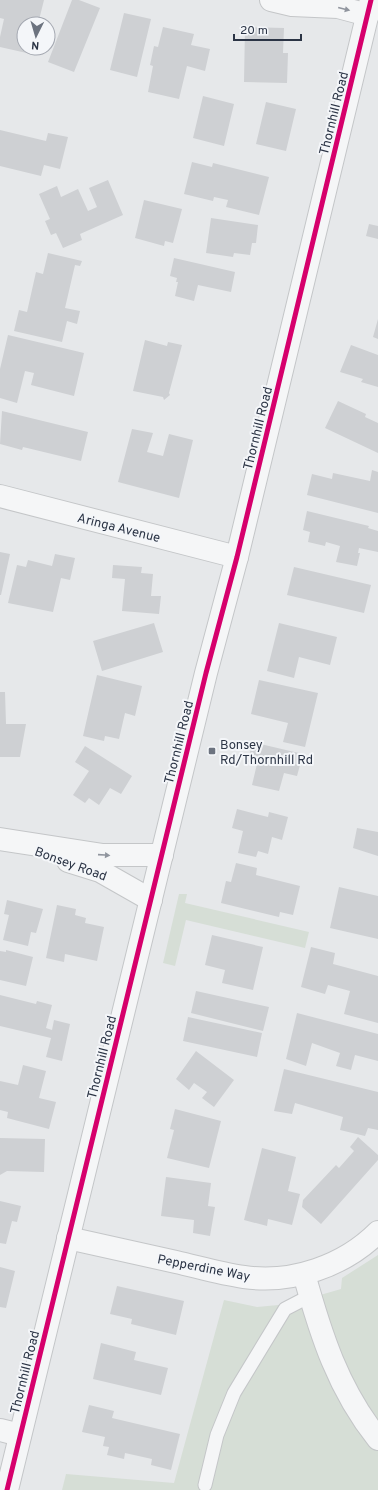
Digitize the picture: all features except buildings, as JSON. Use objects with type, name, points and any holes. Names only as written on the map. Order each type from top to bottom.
[{"type":"street","points":[[271,0],[292,5],[369,8]]},
{"type":"street","name":"Thornhill Road","points":[[7,1490],[10,1432],[68,1238],[237,557],[369,8]]},
{"type":"street","name":"Aringa Avenue","points":[[0,496],[237,557]]},
{"type":"street","name":"Bonsey Road","points":[[5,840],[103,855],[162,855]]},
{"type":"street","name":"Bonsey Road","points":[[5,840],[100,871],[151,900]]},
{"type":"street","name":"Pepperdine Way","points":[[68,1238],[244,1277],[277,1278],[304,1274],[324,1268],[348,1255],[378,1232]]},
{"type":"street","points":[[304,1274],[318,1326],[341,1381],[354,1406],[378,1439]]},
{"type":"lane","points":[[205,1485],[217,1435],[234,1393],[285,1309],[310,1296]]},
{"type":"shaded area","points":[[179,894],[187,894],[185,903],[309,932],[305,948],[186,920],[175,966],[163,963]]},
{"type":"shaded area","points":[[378,1255],[378,1490],[62,1490],[66,1474],[174,1483],[224,1300],[257,1307],[289,1304],[341,1289],[342,1278]]},
{"type":"cycle path","points":[[7,1490],[206,673],[237,557],[371,0]]},
{"type":"place","name":"Bonsey Rd/Thornhill Rd","points":[[212,751]]}]
